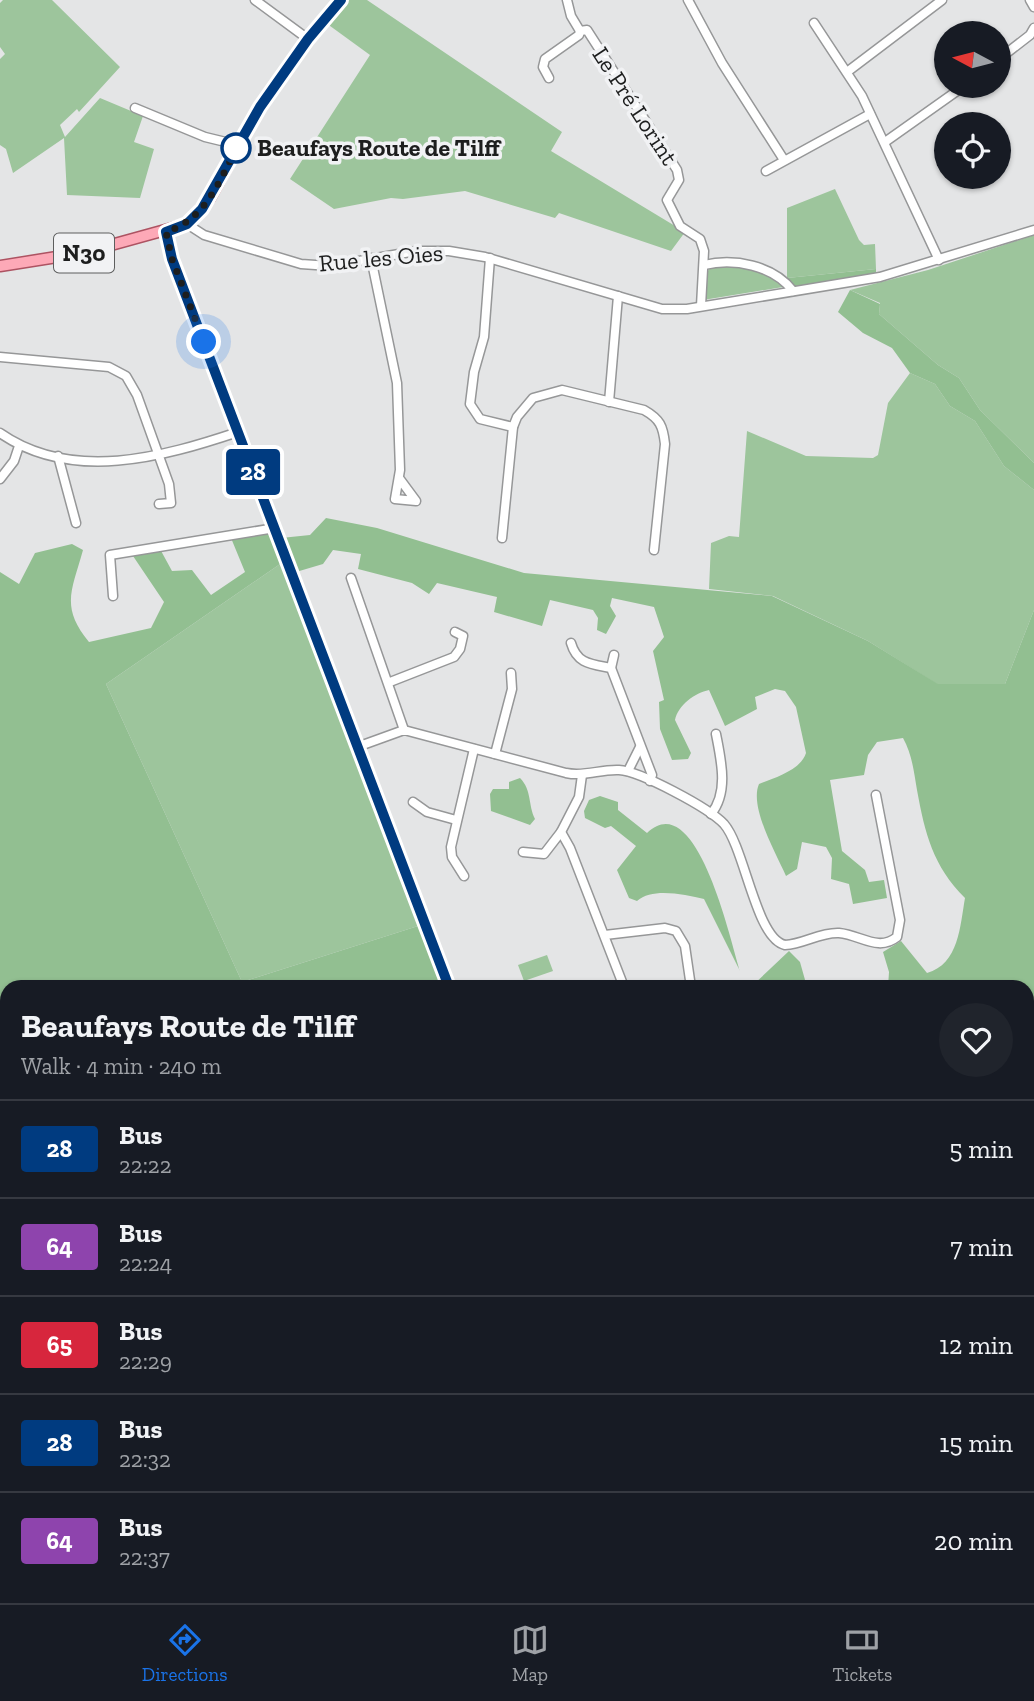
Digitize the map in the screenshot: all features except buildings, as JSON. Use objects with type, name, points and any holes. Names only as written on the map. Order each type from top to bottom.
[{"type":"main road","name":"N30","points":[[0,266],[82,253],[166,232],[187,224],[210,198],[238,145],[308,39],[341,0]]},
{"type":"main road","points":[[166,232],[172,259],[446,980]]},
{"type":"street","points":[[254,0],[308,39]]},
{"type":"street","name":"Le Pré Lorint","points":[[548,78],[543,67],[545,59],[579,36],[567,0]]},
{"type":"street","points":[[688,0],[722,63],[785,160]]},
{"type":"street","points":[[847,72],[942,0]]},
{"type":"street","points":[[1030,0],[1034,6]]},
{"type":"street","points":[[814,23],[847,72],[885,142],[939,260]]},
{"type":"street","points":[[1012,49],[1030,35],[1034,28]]},
{"type":"street","name":"Le Pré Lorint","points":[[579,31],[587,30],[677,170],[679,180],[667,200],[680,226],[700,239],[704,265]]},
{"type":"street","points":[[885,142],[947,98]]},
{"type":"street","points":[[135,108],[205,137],[238,145]]},
{"type":"street","points":[[766,171],[870,114]]},
{"type":"street","name":"Rue les Oies","points":[[187,224],[204,235],[301,264],[330,266],[433,250],[490,258],[662,309],[701,306],[880,277],[1034,230]]},
{"type":"street","points":[[371,258],[397,383],[399,478]]},
{"type":"street","points":[[490,258],[484,337],[474,372],[470,404],[480,419],[513,427]]},
{"type":"street","points":[[701,306],[704,265],[741,261],[782,280],[793,291]]},
{"type":"street","points":[[609,402],[618,296]]},
{"type":"street","points":[[0,357],[109,367],[126,376],[137,396],[169,484],[171,503],[159,504]]},
{"type":"street","points":[[502,538],[513,427],[517,417],[533,398],[562,390],[644,410],[663,426],[665,443],[654,550]]},
{"type":"street","points":[[0,433],[19,446],[58,456],[116,461],[159,457],[238,432]]},
{"type":"street","points":[[0,479],[14,461],[19,446]]},
{"type":"street","points":[[58,456],[76,523]]},
{"type":"street","points":[[113,596],[110,555],[275,528]]},
{"type":"street","points":[[352,578],[390,682],[404,730]]},
{"type":"street","points":[[390,682],[454,657],[460,649],[463,636],[455,632]]},
{"type":"street","points":[[571,643],[575,656],[581,661],[611,668]]},
{"type":"street","points":[[614,655],[611,668],[652,775],[650,781]]},
{"type":"street","points":[[495,754],[512,688],[510,673]]},
{"type":"street","points":[[358,747],[404,730],[582,775],[628,771],[650,781],[711,814],[723,824],[733,839],[769,934],[778,943],[791,945],[827,933],[842,933],[878,944],[887,944],[897,937],[900,920],[876,795]]},
{"type":"street","points":[[711,814],[719,804],[723,790],[716,734]]},
{"type":"street","points":[[628,771],[640,747]]},
{"type":"street","points":[[464,876],[452,857],[451,847],[474,748]]},
{"type":"street","points":[[523,852],[546,853],[561,832],[579,797],[582,775]]},
{"type":"street","points":[[413,802],[435,815],[456,820]]},
{"type":"street","points":[[561,832],[570,848],[621,980]]},
{"type":"street","points":[[605,936],[665,928],[676,931],[685,946],[690,980]]},
{"type":"green space","points":[[3,0],[52,0],[120,67],[79,112],[77,109],[60,125],[65,137],[100,98],[143,116],[134,142],[154,149],[140,198],[67,195],[64,138],[13,173],[6,149],[0,145],[0,59],[5,54],[0,47],[0,3]]},
{"type":"green space","points":[[346,0],[367,0],[562,132],[551,151],[685,232],[671,251],[559,213],[555,218],[465,191],[403,199],[391,198],[334,209],[290,179],[370,55],[326,23]]},
{"type":"green space","points":[[835,189],[859,240],[864,245],[875,244],[876,269],[787,278],[787,208]]},
{"type":"green space","points":[[1034,235],[1034,463],[980,410],[959,378],[938,365],[879,314],[880,303],[850,290],[928,270]]},
{"type":"green space","points":[[744,265],[783,282],[783,287],[703,300],[706,273],[712,266]]},
{"type":"green space","points":[[876,269],[876,274],[791,288],[787,278]]},
{"type":"green space","points":[[850,290],[880,304],[879,314],[938,365],[959,378],[980,410],[1034,463],[1034,490],[1004,466],[975,421],[950,406],[935,384],[910,373],[892,348],[863,333],[838,312]]},
{"type":"green space","points":[[910,373],[935,384],[950,406],[975,421],[1004,466],[1034,490],[1034,610],[1005,684],[937,684],[868,641],[773,596],[709,589],[711,543],[729,536],[739,537],[747,431],[806,456],[873,458],[878,455],[888,403]]},
{"type":"green space","points":[[326,518],[377,528],[524,573],[772,596],[868,641],[938,684],[1005,684],[1034,610],[1034,980],[888,980],[883,952],[901,941],[927,973],[946,961],[956,943],[965,898],[945,874],[932,848],[923,821],[911,757],[903,738],[877,742],[868,755],[864,775],[830,780],[842,851],[865,870],[869,882],[884,880],[887,898],[853,904],[849,884],[831,879],[832,858],[826,847],[802,842],[797,869],[786,876],[761,817],[757,794],[759,784],[793,769],[806,753],[796,707],[785,691],[775,689],[755,697],[757,709],[725,726],[709,690],[693,697],[683,705],[675,720],[691,753],[688,759],[672,760],[660,729],[659,702],[664,700],[653,651],[664,637],[654,607],[612,598],[610,606],[616,616],[606,634],[597,630],[598,618],[593,610],[550,600],[542,626],[494,612],[497,597],[437,583],[429,594],[412,583],[358,569],[361,554],[333,550],[323,564],[296,572],[281,538],[310,535]]},
{"type":"green space","points":[[272,532],[283,562],[106,684],[241,980],[0,980],[0,572],[19,584],[35,553],[72,544],[83,550],[72,587],[71,608],[80,630],[89,642],[151,628],[164,602],[133,556],[160,549],[172,571],[192,570],[211,595],[245,572],[231,538]]},
{"type":"green space","points":[[283,562],[402,872],[418,926],[248,980],[241,980],[106,684]]},
{"type":"green space","points":[[520,778],[526,788],[535,819],[530,825],[491,811],[490,794],[493,789],[509,789],[509,782]]},
{"type":"green space","points":[[600,796],[618,802],[618,810],[647,833],[665,824],[681,830],[696,848],[720,902],[740,971],[704,899],[669,893],[652,894],[637,901],[629,898],[617,870],[636,846],[611,826],[605,828],[585,818],[584,811],[589,800]]},
{"type":"green space","points":[[418,926],[439,980],[248,980]]},
{"type":"green space","points":[[789,951],[800,962],[805,980],[758,980]]},
{"type":"green space","points":[[547,955],[553,971],[524,980],[518,965]]},
{"type":"bus line","name":"28","points":[[341,0],[308,39],[260,107],[202,209],[187,224],[166,232],[172,259],[446,980]]},
{"type":"place","name":"Beaufays Route de Tilff","points":[[236,148]]},
{"type":"route","points":[[204,342],[172,259],[166,232],[187,224],[202,209],[238,145],[236,148]]}]
